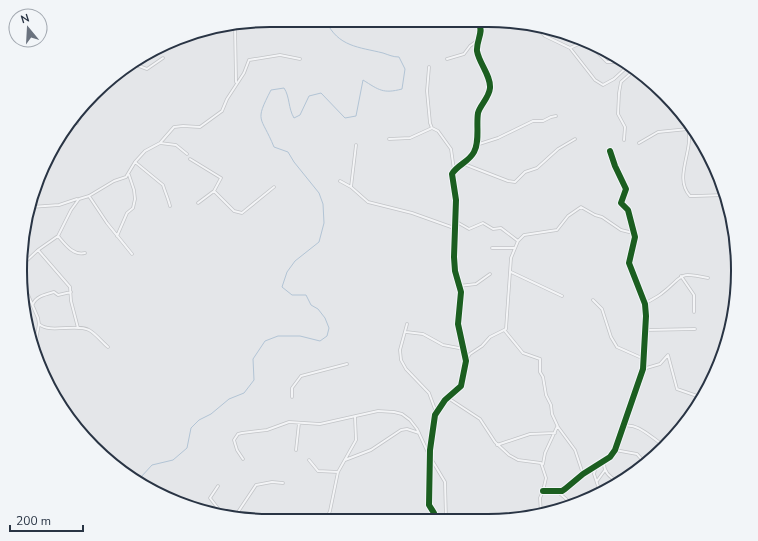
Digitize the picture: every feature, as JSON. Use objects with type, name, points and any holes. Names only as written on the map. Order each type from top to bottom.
[{"type":"street","points":[[454,170],[464,164],[473,154],[476,145],[478,113],[486,102],[490,88],[477,52],[481,30],[480,27]]},
{"type":"street","points":[[235,30],[236,83]]},
{"type":"street","points":[[542,33],[570,48],[595,80],[603,85],[614,79],[625,69]]},
{"type":"street","points":[[448,59],[464,54],[470,46],[478,40]]},
{"type":"street","points":[[570,48],[577,45]]},
{"type":"street","points":[[35,206],[58,206],[68,201],[89,196],[129,175],[135,162],[145,151],[160,143],[174,127],[183,126],[196,128],[212,119],[222,111],[225,101],[244,73],[250,60],[280,55],[300,59]]},
{"type":"street","points":[[600,55],[607,62],[612,62]]},
{"type":"street","points":[[139,66],[147,68],[163,58]]},
{"type":"street","points":[[430,67],[427,91],[428,115],[432,128],[438,131],[451,149],[454,170],[452,174],[456,200],[456,220],[454,228],[456,236],[454,257],[455,271],[460,286],[461,296],[458,324],[460,336],[465,348],[466,361],[462,383],[436,412]]},
{"type":"street","points":[[624,140],[625,127],[618,114],[619,93],[621,82],[630,73]]},
{"type":"street","points":[[476,145],[498,138],[532,122],[544,121],[556,116]]},
{"type":"street","points":[[389,139],[405,139],[432,128]]},
{"type":"street","points":[[639,143],[658,132],[686,129]]},
{"type":"street","points":[[690,134],[683,184],[686,192],[690,196],[719,196]]},
{"type":"street","points":[[464,164],[508,182],[515,182],[525,172],[537,168],[558,149],[575,139]]},
{"type":"street","points":[[160,143],[176,145],[187,154]]},
{"type":"street","points":[[351,187],[356,145]]},
{"type":"street","points":[[543,491],[558,492],[565,489],[582,474],[604,461],[615,450],[644,369],[646,330],[645,304],[629,263],[635,241],[634,233],[628,210],[621,201],[626,189],[619,177],[610,151]]},
{"type":"street","points":[[190,159],[220,177],[220,181],[214,191],[198,203]]},
{"type":"street","points":[[135,162],[163,185],[164,194],[168,197],[170,206]]},
{"type":"street","points":[[117,236],[127,213],[133,208],[135,199],[134,190],[129,175]]},
{"type":"street","points":[[340,181],[351,187],[368,202],[412,213],[454,228]]},
{"type":"street","points":[[214,191],[234,211],[242,213],[274,187]]},
{"type":"street","points":[[89,196],[106,223],[132,254]]},
{"type":"street","points":[[28,260],[38,250],[58,236],[78,199]]},
{"type":"street","points":[[582,474],[575,450],[558,427],[545,392],[540,370],[540,359],[523,353],[513,343],[505,331],[511,272],[510,258],[518,241],[524,235],[557,230],[568,216],[581,207],[602,217],[621,230],[634,233]]},
{"type":"street","points":[[456,220],[469,229],[483,223],[493,229],[501,228],[518,241]]},
{"type":"street","points":[[58,236],[66,246],[73,251],[80,254],[85,253]]},
{"type":"street","points":[[492,248],[514,248]]},
{"type":"street","points":[[38,250],[67,281],[71,292],[71,301],[78,328]]},
{"type":"street","points":[[511,272],[562,296]]},
{"type":"street","points":[[460,286],[476,284],[490,274]]},
{"type":"street","points":[[645,304],[661,294],[681,276],[693,274],[708,278]]},
{"type":"street","points":[[681,276],[694,295],[694,312]]},
{"type":"street","points":[[33,305],[35,300],[42,295],[54,292],[58,295],[62,295],[71,292]]},
{"type":"street","points":[[29,295],[40,324],[36,338]]},
{"type":"street","points":[[593,300],[602,309],[611,337],[617,347],[644,359]]},
{"type":"street","points":[[40,324],[49,328],[78,328],[90,330],[108,347]]},
{"type":"street","points":[[407,324],[400,350],[401,360],[406,369],[429,393],[436,412],[430,457],[429,504],[434,514]]},
{"type":"street","points":[[646,330],[695,329]]},
{"type":"street","points":[[466,361],[470,354],[482,346],[490,337],[505,331]]},
{"type":"street","points":[[406,332],[423,334],[443,345],[465,348]]},
{"type":"street","points":[[644,369],[660,364],[668,355],[677,389],[696,396]]},
{"type":"street","points":[[292,397],[292,388],[301,376],[348,364]]},
{"type":"street","points":[[448,398],[480,419],[497,445],[512,458],[539,462],[543,465]]},
{"type":"street","points":[[243,459],[234,443],[234,438],[238,434],[267,430],[289,422],[320,424],[378,411],[394,412],[410,420],[419,433],[430,457],[445,482],[446,514]]},
{"type":"street","points":[[329,514],[338,472],[356,440],[355,417]]},
{"type":"street","points":[[296,450],[299,423]]},
{"type":"street","points":[[623,426],[632,426],[640,429],[660,443]]},
{"type":"street","points":[[541,508],[540,498],[546,478],[543,465],[545,453],[558,427]]},
{"type":"street","points":[[344,460],[371,450],[401,430],[407,429],[419,433]]},
{"type":"street","points":[[497,445],[530,434],[556,432]]},
{"type":"street","points":[[615,450],[637,454],[642,459]]},
{"type":"street","points":[[308,460],[318,471],[338,472]]},
{"type":"street","points":[[604,461],[605,470],[608,476],[613,479]]},
{"type":"street","points":[[596,466],[594,474],[599,487]]},
{"type":"street","points":[[597,481],[605,470]]},
{"type":"street","points":[[238,512],[256,485],[272,482],[283,483]]},
{"type":"street","points":[[218,486],[210,498],[218,508]]},
{"type":"street","points":[[558,492],[568,500]]},
{"type":"waterway","points":[[141,477],[152,465],[173,460],[187,448],[191,428],[199,420],[211,414],[229,399],[244,393],[254,380],[253,359],[265,341],[278,336],[300,336],[320,341],[327,336],[329,328],[325,318],[318,309],[311,305],[306,295],[292,295],[282,287],[287,272],[295,261],[319,242],[324,223],[323,204],[319,193],[294,162],[288,152],[274,147],[261,119],[262,108],[271,90],[284,88],[294,118],[300,115],[309,96],[321,93],[345,118],[356,116],[363,80],[381,90],[390,91],[402,89],[405,69],[399,57],[358,47],[343,41],[329,27]]},
{"type":"cycle path","points":[[434,514],[429,505],[430,450],[435,415],[445,400],[461,386],[466,361],[458,324],[461,292],[455,271],[456,200],[452,174],[472,155],[476,148],[478,113],[488,95],[490,88],[489,79],[477,51],[481,30],[480,27]]},
{"type":"cycle path","points":[[543,491],[562,491],[583,474],[610,457],[615,450],[643,369],[646,316],[645,304],[629,263],[635,237],[628,210],[621,203],[626,189],[615,166],[610,151]]}]
